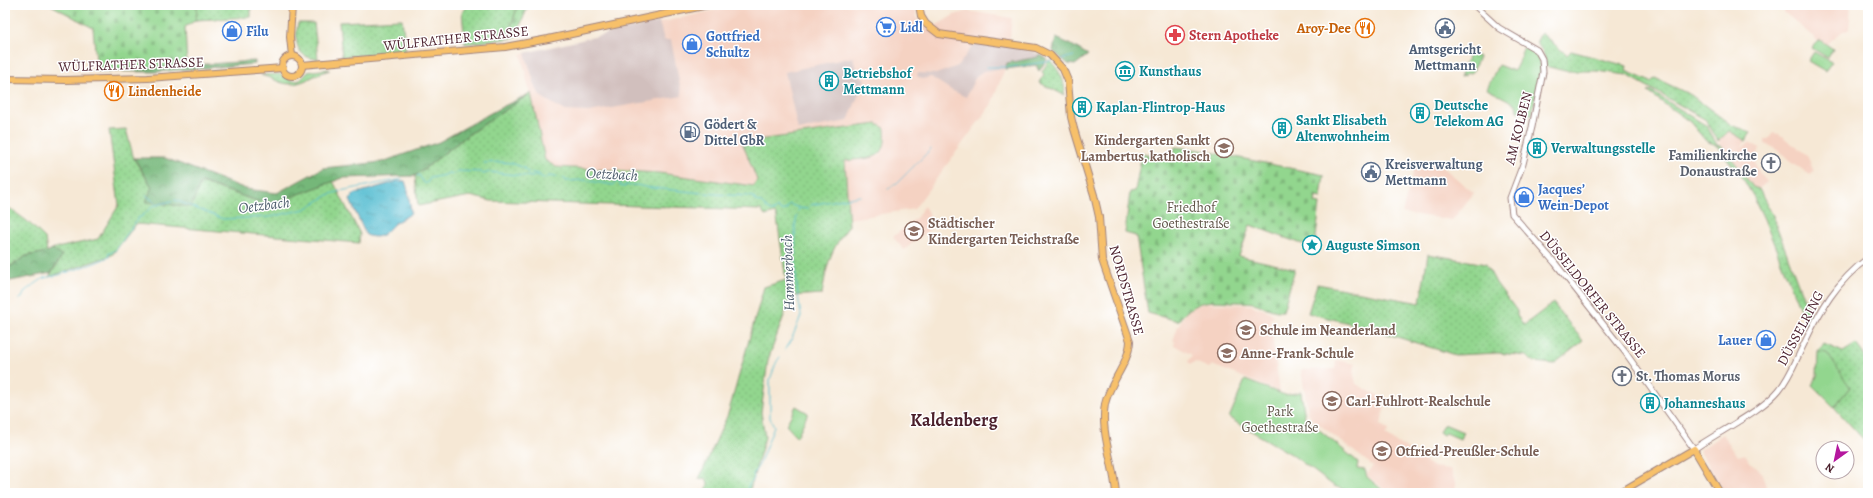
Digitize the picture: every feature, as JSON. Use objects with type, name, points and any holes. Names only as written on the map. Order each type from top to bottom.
[{"type":"main road","points":[[292,5],[290,37],[292,56]]},
{"type":"main road","name":"WÜLFRATHER STRASSE","points":[[302,65],[506,47],[708,5]]},
{"type":"main road","name":"NORDSTRASSE","points":[[919,5],[923,20],[930,29],[939,34],[1036,48],[1049,54],[1060,65],[1066,74],[1069,89],[1071,117],[1099,217],[1102,260],[1130,341],[1128,353],[1107,396],[1104,413],[1104,426],[1113,468],[1116,493]]},
{"type":"main road","points":[[292,56],[300,60],[302,65],[300,72],[295,76],[286,74],[283,68],[286,59],[292,56]]},
{"type":"main road","name":"WÜLFRATHER STRASSE","points":[[5,79],[65,80],[148,78],[283,68]]},
{"type":"main road","points":[[1619,493],[1694,448]]},
{"type":"main road","name":"DÜSSELDORFER STRASSE","points":[[1694,448],[1720,493]]},
{"type":"street","name":"AM KOLBEN","points":[[1475,6],[1499,28],[1537,50],[1542,59],[1543,72],[1526,154],[1511,193],[1511,212]]},
{"type":"street","name":"DÜSSELDORFER STRASSE","points":[[1511,212],[1515,220],[1536,240],[1625,352],[1694,448]]},
{"type":"street","name":"DÜSSELRING","points":[[1694,448],[1773,396],[1790,373],[1824,304],[1839,284],[1868,258]]},
{"type":"shaded area","points":[[738,5],[915,5],[917,19],[924,26],[930,29],[954,15],[968,11],[1012,18],[1007,63],[991,105],[914,209],[849,219],[845,161],[879,156],[883,151],[884,128],[877,124],[742,142],[757,180],[754,186],[661,173],[556,167],[545,161],[521,54]]},
{"type":"shaded area","points":[[1785,5],[1851,5],[1849,30],[1843,31],[1824,46],[1784,12]]},
{"type":"shaded area","points":[[659,22],[664,40],[671,40],[682,96],[589,112],[565,111],[540,96],[525,53]]},
{"type":"shaded area","points":[[975,43],[1020,48],[1039,54],[1038,57],[1007,63],[1005,69],[983,71],[976,76],[966,97],[951,90],[931,77],[922,79],[917,76],[918,73],[936,74],[958,66]]},
{"type":"shaded area","points":[[853,57],[857,74],[865,79],[848,121],[798,130],[785,72]]},
{"type":"shaded area","points":[[1729,131],[1746,141],[1742,146],[1743,147],[1749,142],[1760,148],[1755,163],[1759,172],[1767,182],[1759,189],[1753,188],[1718,141]]},
{"type":"shaded area","points":[[1773,133],[1779,134],[1807,155],[1814,172],[1810,175],[1789,160],[1780,151],[1765,143],[1765,139],[1768,139]]},
{"type":"shaded area","points":[[1434,160],[1474,193],[1452,220],[1402,213],[1415,166],[1422,166]]},
{"type":"shaded area","name":"Städtischer Kindergarten Teichstraße","points":[[924,206],[935,225],[904,250],[893,237],[917,217]]},
{"type":"shaded area","name":"Anne-Frank-Schule","points":[[1205,303],[1251,305],[1270,312],[1274,316],[1270,319],[1280,392],[1212,365],[1209,368],[1195,362],[1191,364],[1188,362],[1192,355],[1174,345],[1175,341],[1173,341],[1178,326],[1186,313],[1191,308]]},
{"type":"shaded area","name":"Otfried-Preußler-Schule","points":[[1336,360],[1355,364],[1354,375],[1356,384],[1386,400],[1381,425],[1389,430],[1385,435],[1434,467],[1450,469],[1456,485],[1454,493],[1388,492],[1367,475],[1373,466],[1311,418],[1308,412],[1301,370],[1335,369]]},
{"type":"shaded area","points":[[1723,434],[1737,456],[1745,454],[1751,463],[1757,467],[1762,474],[1768,493],[1725,493],[1699,450]]},
{"type":"green space","points":[[51,5],[197,5],[196,20],[185,27],[187,66],[97,71],[93,28]]},
{"type":"green space","points":[[197,5],[251,5],[251,17],[196,20]]},
{"type":"green space","points":[[468,5],[518,5],[507,39],[465,44],[462,12]]},
{"type":"green space","points":[[518,5],[527,9],[515,38],[507,39]]},
{"type":"green space","points":[[402,19],[406,52],[342,57],[339,22]]},
{"type":"green space","points":[[298,23],[314,23],[318,59],[305,56],[298,48],[296,36]]},
{"type":"green space","points":[[1541,33],[1567,55],[1571,51],[1627,66],[1626,71],[1651,82],[1655,78],[1691,95],[1731,125],[1751,132],[1746,141],[1729,131],[1718,141],[1706,120],[1627,75],[1596,71],[1565,71],[1545,66],[1544,53],[1536,43]]},
{"type":"green space","points":[[1056,38],[1070,44],[1088,55],[1075,65],[1068,64],[1053,51]]},
{"type":"green space","points":[[1820,40],[1833,49],[1828,58],[1812,48]]},
{"type":"green space","points":[[1525,44],[1536,54],[1541,68],[1532,115],[1517,111],[1516,104],[1487,89],[1498,65],[1514,71],[1522,55],[1521,54]]},
{"type":"green space","points":[[1470,52],[1479,57],[1472,73],[1466,73],[1465,76],[1462,75],[1461,78],[1460,77]]},
{"type":"green space","points":[[1814,52],[1832,62],[1825,71],[1808,61]]},
{"type":"green space","points":[[1039,54],[1047,59],[1039,71],[1036,65],[1005,69],[1007,63],[1038,57]]},
{"type":"green space","points":[[1049,60],[1056,67],[1063,80],[1065,90],[1064,95],[1040,83],[1044,74],[1042,72]]},
{"type":"green space","points":[[255,61],[255,64],[155,72],[97,71]]},
{"type":"green space","points":[[330,70],[302,82],[289,84],[281,83],[272,78],[261,75],[279,74],[293,81],[300,80],[308,72]]},
{"type":"green space","points":[[1651,91],[1707,126],[1717,145],[1721,146],[1753,187],[1759,189],[1772,214],[1803,297],[1812,316],[1807,327],[1764,219],[1745,182],[1719,148],[1706,141],[1690,122],[1648,92]]},
{"type":"green space","points":[[531,93],[545,160],[556,167],[659,173],[754,186],[757,180],[742,142],[877,124],[885,128],[884,147],[881,152],[870,158],[845,161],[849,226],[833,250],[822,294],[791,296],[768,360],[761,412],[765,437],[749,493],[706,493],[708,483],[706,478],[699,479],[728,414],[764,287],[786,280],[775,213],[765,216],[761,210],[491,201],[470,196],[418,206],[415,176],[469,134]]},
{"type":"green space","points":[[531,93],[469,134],[415,176],[343,178],[277,202],[257,201],[201,182],[191,207],[146,202],[152,187],[134,158],[165,158],[246,189],[277,193],[323,168],[382,162],[439,142],[496,110]]},
{"type":"green space","points":[[126,129],[134,159],[152,187],[146,202],[201,182],[257,201],[277,202],[333,181],[360,234],[359,243],[136,224],[112,255],[49,277],[62,256],[52,249],[98,239],[119,205],[109,130]]},
{"type":"green space","name":"Friedhof Goethestraße","points":[[1175,147],[1200,150],[1324,175],[1321,198],[1316,197],[1315,203],[1320,204],[1315,245],[1302,244],[1250,225],[1239,256],[1295,269],[1283,311],[1272,310],[1254,303],[1215,301],[1196,305],[1184,314],[1178,321],[1148,313],[1136,236],[1125,233],[1130,192],[1135,191],[1142,153],[1172,159]]},
{"type":"green space","points":[[5,205],[27,221],[45,238],[47,252],[26,256],[5,270]]},
{"type":"green space","points":[[52,249],[62,256],[51,273],[5,282],[5,270],[26,256],[47,252]]},
{"type":"green space","points":[[1428,254],[1486,264],[1496,283],[1517,311],[1517,316],[1524,325],[1553,303],[1583,341],[1554,364],[1533,362],[1527,356],[1498,353],[1455,355],[1365,327],[1308,313],[1317,284],[1420,303]]},
{"type":"green space","points":[[1824,344],[1843,352],[1856,344],[1868,360],[1868,437],[1865,441],[1834,407],[1850,387],[1818,352]]},
{"type":"green space","points":[[1818,352],[1827,353],[1850,387],[1834,407],[1812,385],[1817,376]]},
{"type":"green space","name":"Park Goethestraße","points":[[1245,380],[1285,395],[1301,392],[1305,418],[1358,462],[1357,469],[1365,470],[1367,477],[1386,493],[1345,490],[1334,486],[1291,454],[1229,418]]},
{"type":"green space","points":[[796,406],[808,413],[797,437],[786,425]]},
{"type":"green space","points":[[1444,424],[1463,432],[1460,439],[1446,433],[1443,435],[1439,432]]},
{"type":"water","points":[[398,181],[405,181],[408,190],[411,213],[395,223],[383,235],[371,237],[366,235],[350,200],[354,194]]},
{"type":"waterway","name":"Hammerbach","points":[[1059,60],[1074,56]]},
{"type":"waterway","name":"Hammerbach","points":[[987,67],[1012,67],[1052,61]]},
{"type":"waterway","name":"Hammerbach","points":[[888,189],[897,183],[931,149]]},
{"type":"waterway","points":[[484,163],[512,163],[524,168],[527,172],[539,174],[541,177]]},
{"type":"waterway","name":"Oetzbach","points":[[417,176],[419,175],[424,183],[427,183],[430,178],[448,173],[453,174],[458,171],[481,172],[483,174],[490,172],[533,177],[537,175],[538,177],[545,179],[548,176],[564,178],[566,181],[584,180],[614,185],[616,181],[620,183],[620,186],[625,187],[626,184],[629,186],[635,185],[650,188],[754,197],[755,201],[760,202],[770,211],[775,211],[777,207],[781,211],[787,209],[789,204],[799,208]]},
{"type":"waterway","name":"Oetzbach","points":[[19,299],[22,298],[25,291],[44,278],[59,275],[109,257],[108,254],[116,250],[139,217],[141,217],[153,206],[175,200],[223,219],[270,217],[305,209],[328,195],[340,191],[402,179]]},
{"type":"waterway","points":[[146,195],[157,204]]},
{"type":"waterway","name":"Hammerbach","points":[[798,211],[799,208],[808,209],[810,205],[860,196]]},
{"type":"waterway","name":"Hammerbach","points":[[785,349],[790,343],[801,316],[796,281],[795,226],[797,216]]},
{"type":"waterway","name":"Hammerbach","points":[[746,493],[749,484],[754,479],[753,474],[759,465],[774,426],[770,418],[770,379],[775,365],[780,357]]},
{"type":"waterway","points":[[1865,404],[1868,390]]},
{"type":"place","name":"Lidl","points":[[886,27]]},
{"type":"place","name":"Aroy-Dee","points":[[1365,28]]},
{"type":"place","name":"Amtsgericht Mettmann","points":[[1445,28]]},
{"type":"place","name":"Filu","points":[[232,31]]},
{"type":"place","name":"Stern Apotheke","points":[[1175,35]]},
{"type":"place","name":"Gottfried Schultz","points":[[692,44]]},
{"type":"place","name":"Kunsthaus","points":[[1125,71]]},
{"type":"place","name":"Betriebshof Mettmann","points":[[829,81]]},
{"type":"place","name":"Lindenheide","points":[[114,91]]},
{"type":"place","name":"Kaplan-Flintrop-Haus","points":[[1082,107]]},
{"type":"place","name":"Deutsche Telekom AG","points":[[1420,113]]},
{"type":"place","name":"Sankt Elisabeth Altenwohnheim","points":[[1282,128]]},
{"type":"place","name":"Gödert & Dittel GbR","points":[[690,132]]},
{"type":"place","name":"Kindergarten Sankt Lambertus, katholisch","points":[[1224,148]]},
{"type":"place","name":"Verwaltungsstelle","points":[[1537,148]]},
{"type":"place","name":"Familienkirche Donaustraße","points":[[1771,163]]},
{"type":"place","name":"Kreisverwaltung Mettmann","points":[[1371,172]]},
{"type":"place","name":"Jacques’ Wein-Depot","points":[[1524,197]]},
{"type":"place","name":"Städtischer Kindergarten Teichstraße","points":[[914,231]]},
{"type":"place","name":"Auguste Simson","points":[[1312,245]]},
{"type":"place","name":"Schule im Neanderland","points":[[1246,330]]},
{"type":"place","name":"Lauer","points":[[1766,340]]},
{"type":"place","name":"Anne-Frank-Schule","points":[[1227,353]]},
{"type":"place","name":"St. Thomas Morus","points":[[1622,376]]},
{"type":"place","name":"Carl-Fuhlrott-Realschule","points":[[1332,401]]},
{"type":"place","name":"Johanneshaus","points":[[1650,403]]},
{"type":"place","name":"Otfried-Preußler-Schule","points":[[1382,451]]},
{"type":"district","name":"Kaldenberg","points":[[954,420]]}]
